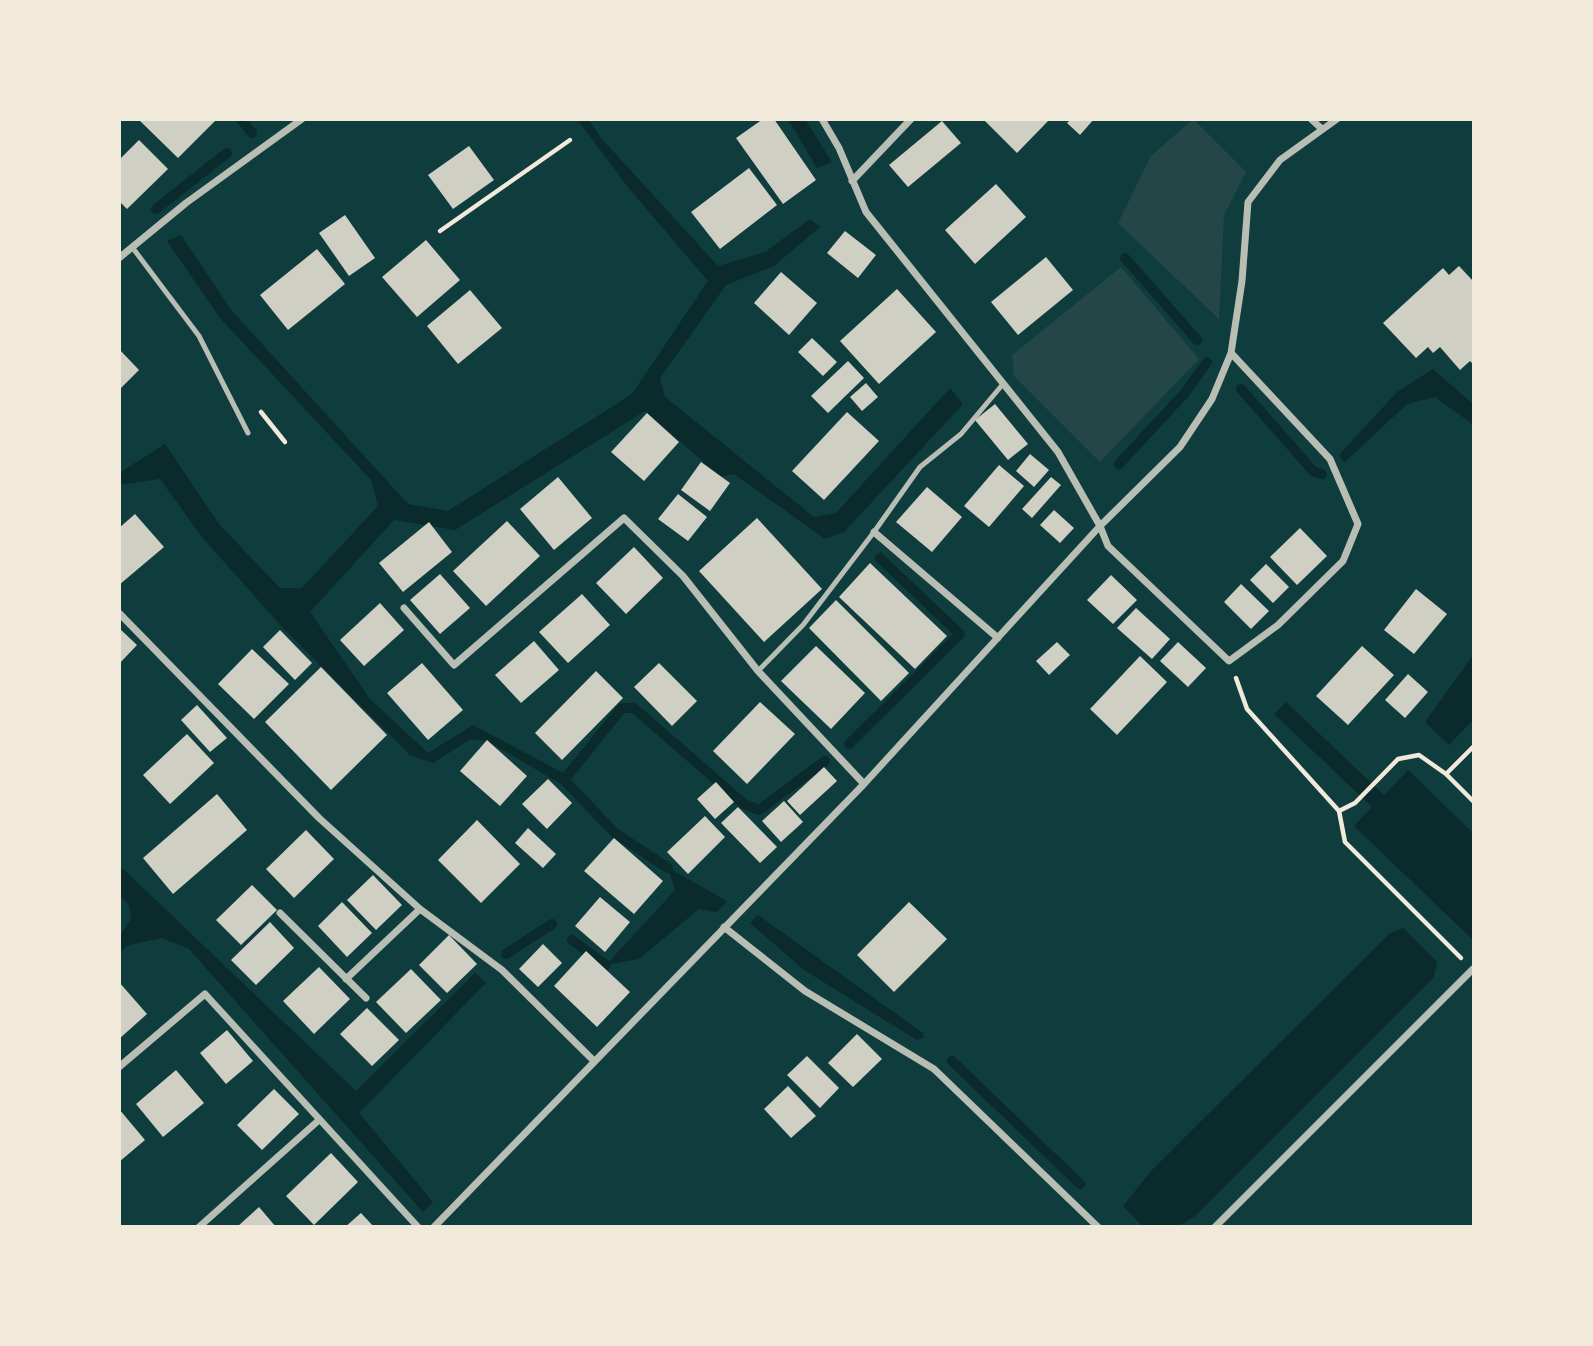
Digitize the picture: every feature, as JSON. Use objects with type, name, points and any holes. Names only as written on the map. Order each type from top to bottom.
[{"type":"street","points":[[119,258],[186,203],[302,119]]},
{"type":"street","points":[[822,119],[839,148],[866,212],[1058,452],[1100,526],[1108,546],[1229,661],[1278,625],[1343,561],[1358,524],[1330,459],[1231,353]]},
{"type":"street","points":[[852,181],[911,119]]},
{"type":"street","points":[[1311,119],[1322,130]]},
{"type":"street","points":[[435,1227],[864,784],[1100,526],[1180,447],[1212,399],[1231,353],[1242,281],[1248,202],[1280,160],[1337,119]]},
{"type":"street","points":[[404,608],[454,665],[624,518],[683,576],[758,671],[864,784]]},
{"type":"street","points":[[874,532],[998,638]]},
{"type":"street","points":[[119,613],[318,818],[420,909],[502,970],[594,1061]]},
{"type":"street","points":[[346,979],[420,909]]},
{"type":"street","points":[[280,913],[366,999]]},
{"type":"street","points":[[723,927],[804,991],[934,1069],[1098,1227]]},
{"type":"street","points":[[1214,1227],[1473,969]]},
{"type":"street","points":[[119,1067],[205,994],[418,1227]]},
{"type":"street","points":[[199,1227],[319,1120]]},
{"type":"lane","points":[[132,247],[199,336],[248,433]]},
{"type":"lane","points":[[758,671],[803,625],[920,467],[961,434],[1003,384]]},
{"type":"path","points":[[439,231],[570,141]]},
{"type":"path","points":[[1229,661],[1247,709],[1339,811],[1345,842],[1473,969]]},
{"type":"path","points":[[1446,775],[1474,746]]},
{"type":"path","points":[[1339,811],[1355,803],[1398,760],[1419,755],[1446,775],[1474,802]]},
{"type":"shaded area","points":[[577,119],[588,119],[602,139],[718,266],[765,252],[810,219],[820,227],[774,266],[726,285],[660,378],[665,397],[814,517],[836,513],[950,388],[963,404],[844,532],[825,539],[734,474],[721,477],[645,411],[455,530],[394,520],[310,612],[370,699],[428,753],[473,725],[567,775],[561,784],[487,741],[471,739],[433,763],[410,755],[282,627],[201,536],[160,479],[119,485],[119,473],[165,444],[219,524],[280,588],[302,588],[378,506],[371,480],[220,318],[167,241],[181,235],[232,311],[408,504],[448,511],[632,394],[708,281],[627,186]]},
{"type":"shaded area","points":[[788,119],[805,119],[832,162],[817,168]]},
{"type":"shaded area","points":[[1193,119],[1246,172],[1224,215],[1219,319],[1118,223],[1151,156]]},
{"type":"shaded area","points":[[1121,267],[1199,359],[1100,462],[1014,376],[1012,355]]},
{"type":"shaded area","points":[[1433,369],[1474,405],[1474,425],[1435,397],[1407,404],[1344,463],[1339,455],[1397,392]]},
{"type":"shaded area","points":[[1474,654],[1474,719],[1449,745],[1425,722]]},
{"type":"shaded area","points":[[1286,702],[1384,795],[1408,770],[1474,834],[1474,941],[1354,826],[1372,807],[1274,714]]},
{"type":"shaded area","points":[[119,865],[356,1091],[475,973],[486,983],[359,1113],[433,1202],[423,1212],[189,949],[162,938],[129,945],[119,952],[119,937],[131,919],[129,905],[119,895]]},
{"type":"shaded area","points":[[668,868],[727,901],[717,912],[699,909],[639,959],[606,965],[675,890]]},
{"type":"shaded area","points":[[758,915],[923,1033],[924,1038],[917,1040],[804,970],[750,923]]},
{"type":"shaded area","points":[[1403,928],[1437,962],[1434,977],[1195,1216],[1178,1227],[1143,1227],[1123,1206],[1151,1171],[1390,933]]},
{"type":"building","points":[[138,119],[213,119],[215,121],[178,158]]},
{"type":"building","points":[[763,119],[774,119],[816,180],[783,204],[736,138]]},
{"type":"building","points":[[983,119],[1050,119],[1017,153]]},
{"type":"building","points":[[1071,119],[1094,119],[1080,135],[1067,123]]},
{"type":"building","points":[[942,121],[961,143],[908,187],[889,165]]},
{"type":"building","points":[[139,140],[168,169],[127,209],[119,201],[119,160]]},
{"type":"building","points":[[469,146],[494,180],[453,209],[428,175]]},
{"type":"building","points":[[749,168],[777,205],[720,249],[691,212]]},
{"type":"building","points":[[996,184],[1026,217],[975,264],[945,230]]},
{"type":"building","points":[[345,215],[375,258],[349,276],[319,233]]},
{"type":"building","points":[[845,231],[876,255],[858,278],[827,253]]},
{"type":"building","points":[[426,240],[460,280],[417,317],[382,277]]},
{"type":"building","points":[[317,249],[345,284],[288,330],[260,295]]},
{"type":"building","points":[[1046,257],[1073,290],[1018,335],[991,302]]},
{"type":"building","points":[[1459,266],[1474,282],[1474,365],[1470,361],[1460,370],[1440,347],[1433,353],[1428,347],[1416,358],[1383,323],[1443,268],[1449,275]]},
{"type":"building","points":[[781,272],[817,303],[789,335],[754,303]]},
{"type":"building","points":[[897,289],[936,332],[879,384],[840,341]]},
{"type":"building","points":[[470,290],[502,328],[458,364],[427,326]]},
{"type":"building","points":[[812,338],[837,362],[823,376],[798,352]]},
{"type":"building","points":[[119,349],[139,370],[119,390]]},
{"type":"building","points":[[848,361],[864,378],[828,413],[811,396]]},
{"type":"building","points":[[866,383],[878,397],[862,411],[850,397]]},
{"type":"building","points":[[995,404],[1028,444],[1008,460],[975,420]]},
{"type":"building","points":[[847,412],[879,441],[824,500],[792,471]]},
{"type":"building","points":[[647,413],[679,442],[644,481],[611,452]]},
{"type":"building","points":[[1030,454],[1049,470],[1034,487],[1016,471]]},
{"type":"building","points":[[701,462],[730,483],[710,511],[681,490]]},
{"type":"building","points":[[999,465],[1024,486],[989,527],[964,506]]},
{"type":"building","points":[[558,477],[592,518],[554,550],[520,509]]},
{"type":"building","points":[[1051,477],[1061,485],[1032,518],[1022,509]]},
{"type":"building","points":[[927,487],[962,517],[932,552],[896,522]]},
{"type":"building","points":[[678,494],[707,517],[688,541],[658,519]]},
{"type":"building","points":[[1054,510],[1074,528],[1060,543],[1040,525]]},
{"type":"building","points":[[135,514],[164,547],[119,585],[119,528]]},
{"type":"building","points":[[757,518],[822,589],[764,642],[699,571]]},
{"type":"building","points":[[507,521],[540,556],[486,606],[453,571]]},
{"type":"building","points":[[429,522],[452,552],[403,592],[379,563]]},
{"type":"building","points":[[1300,528],[1327,556],[1297,585],[1270,557]]},
{"type":"building","points":[[634,547],[663,578],[626,614],[596,583]]},
{"type":"building","points":[[870,563],[947,636],[915,669],[839,597]]},
{"type":"building","points":[[1266,564],[1289,587],[1273,603],[1250,580]]},
{"type":"building","points":[[440,574],[470,608],[440,634],[410,600]]},
{"type":"building","points":[[1111,575],[1137,600],[1113,624],[1087,600]]},
{"type":"building","points":[[1241,584],[1269,611],[1251,629],[1224,602]]},
{"type":"building","points":[[1416,589],[1447,614],[1414,654],[1384,630]]},
{"type":"building","points":[[582,594],[610,625],[568,663],[539,632]]},
{"type":"building","points":[[836,600],[909,673],[881,701],[809,628]]},
{"type":"building","points":[[380,603],[404,630],[364,666],[340,640]]},
{"type":"building","points":[[1136,608],[1170,639],[1152,659],[1117,628]]},
{"type":"building","points":[[119,628],[137,645],[119,664]]},
{"type":"building","points":[[280,630],[312,663],[295,680],[263,647]]},
{"type":"building","points":[[534,641],[559,670],[521,703],[495,675]]},
{"type":"building","points":[[1057,642],[1070,655],[1049,675],[1036,661]]},
{"type":"building","points":[[1178,642],[1206,668],[1188,687],[1160,661]]},
{"type":"building","points":[[816,646],[865,693],[831,729],[781,681]]},
{"type":"building","points":[[1362,646],[1394,675],[1348,725],[1316,696]]},
{"type":"building","points":[[252,649],[289,684],[254,719],[218,684]]},
{"type":"building","points":[[1140,656],[1167,682],[1117,735],[1090,709]]},
{"type":"building","points":[[422,663],[463,710],[428,740],[387,693]]},
{"type":"building","points":[[659,663],[697,701],[672,726],[634,687]]},
{"type":"building","points":[[321,667],[387,735],[331,790],[265,722]]},
{"type":"building","points":[[596,671],[623,698],[562,760],[535,733]]},
{"type":"building","points":[[1408,674],[1428,692],[1405,718],[1385,700]]},
{"type":"building","points":[[760,702],[795,734],[747,784],[713,751]]},
{"type":"building","points":[[197,705],[227,738],[210,752],[181,720]]},
{"type":"building","points":[[187,734],[214,763],[170,804],[143,775]]},
{"type":"building","points":[[487,740],[527,776],[500,806],[460,771]]},
{"type":"building","points":[[824,767],[837,781],[800,815],[787,801]]},
{"type":"building","points":[[548,779],[572,803],[547,829],[522,804]]},
{"type":"building","points":[[716,782],[734,802],[715,819],[697,799]]},
{"type":"building","points":[[217,794],[247,830],[173,894],[143,858]]},
{"type":"building","points":[[784,801],[803,822],[781,842],[762,821]]},
{"type":"building","points":[[738,807],[777,847],[760,863],[721,823]]},
{"type":"building","points":[[705,816],[725,837],[688,874],[667,852]]},
{"type":"building","points":[[477,820],[520,864],[481,903],[438,860]]},
{"type":"building","points":[[528,828],[556,854],[543,868],[515,843]]},
{"type":"building","points":[[306,830],[334,859],[294,898],[266,869]]},
{"type":"building","points":[[614,838],[663,881],[634,914],[584,871]]},
{"type":"building","points":[[373,875],[402,905],[376,930],[347,900]]},
{"type":"building","points":[[252,885],[277,910],[241,945],[216,920]]},
{"type":"building","points":[[600,897],[630,922],[605,952],[575,926]]},
{"type":"building","points":[[342,902],[372,933],[347,957],[318,926]]},
{"type":"building","points":[[909,902],[947,939],[894,992],[857,955]]},
{"type":"building","points":[[270,922],[294,948],[256,985],[231,960]]},
{"type":"building","points":[[449,935],[477,964],[447,993],[419,965]]},
{"type":"building","points":[[543,944],[562,963],[538,987],[519,969]]},
{"type":"building","points":[[586,951],[630,992],[597,1027],[554,986]]},
{"type":"building","points":[[319,967],[350,999],[314,1034],[283,1001]]},
{"type":"building","points":[[411,969],[441,1000],[406,1033],[376,1002]]},
{"type":"building","points":[[119,982],[147,1014],[119,1039]]},
{"type":"building","points":[[367,1008],[399,1040],[372,1066],[340,1034]]},
{"type":"building","points":[[227,1030],[253,1061],[226,1084],[200,1053]]},
{"type":"building","points":[[857,1034],[882,1059],[853,1087],[828,1063]]},
{"type":"building","points":[[807,1056],[839,1088],[820,1108],[787,1075]]},
{"type":"building","points":[[176,1070],[204,1103],[163,1137],[136,1104]]},
{"type":"building","points":[[788,1086],[816,1116],[791,1138],[764,1109]]},
{"type":"building","points":[[274,1089],[299,1114],[262,1150],[237,1125]]},
{"type":"building","points":[[119,1109],[145,1140],[119,1162]]},
{"type":"building","points":[[331,1153],[358,1182],[314,1225],[286,1196]]},
{"type":"building","points":[[259,1207],[276,1227],[237,1227]]},
{"type":"building","points":[[361,1213],[374,1227],[345,1227]]},
{"type":"waterway","points":[[241,119],[252,133]]},
{"type":"waterway","points":[[156,209],[227,153]]},
{"type":"waterway","points":[[1125,258],[1197,340]]},
{"type":"waterway","points":[[1119,464],[1184,394],[1207,362]]},
{"type":"waterway","points":[[1241,389],[1314,472],[1322,474]]},
{"type":"waterway","points":[[849,744],[960,634],[880,558]]},
{"type":"waterway","points":[[668,868],[615,833],[564,780],[622,708],[634,708],[744,804],[759,810],[825,761]]},
{"type":"waterway","points":[[506,954],[552,924]]},
{"type":"waterway","points":[[572,940],[606,965]]},
{"type":"waterway","points":[[952,1061],[1080,1184]]}]
